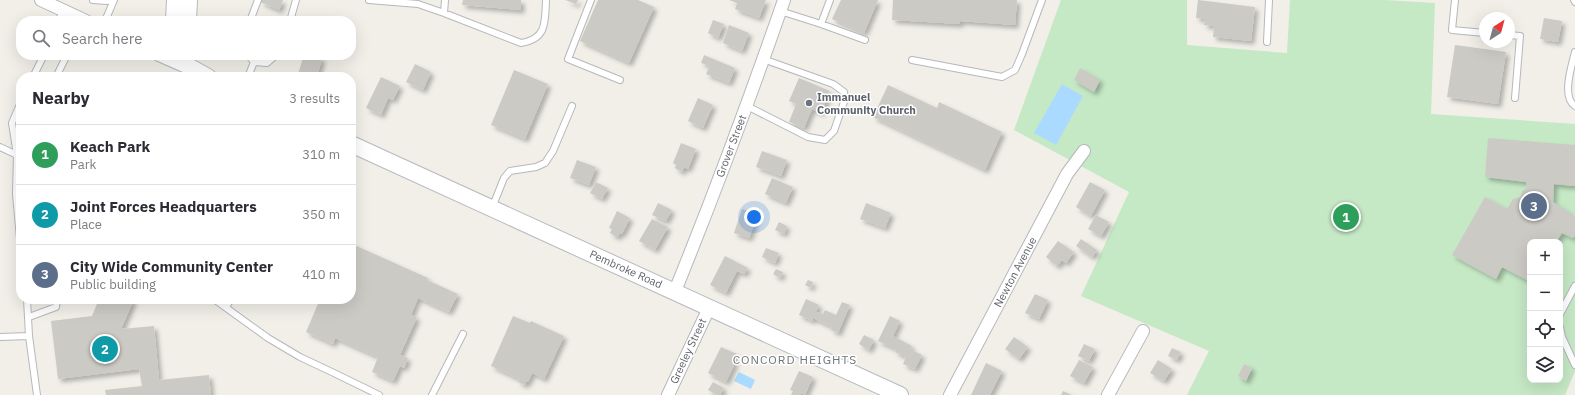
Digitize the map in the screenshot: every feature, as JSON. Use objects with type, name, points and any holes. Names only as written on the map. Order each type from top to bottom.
[{"type":"street","points":[[43,0],[61,16]]},
{"type":"street","points":[[174,16],[175,0]]},
{"type":"street","points":[[188,16],[189,0]]},
{"type":"street","name":"Grover Street","points":[[675,291],[747,106],[782,6]]},
{"type":"street","points":[[170,60],[196,72]]},
{"type":"street","points":[[184,60],[190,67],[198,72]]},
{"type":"street","points":[[196,60],[204,72]]},
{"type":"street","name":"Pembroke Road","points":[[356,146],[675,291],[880,391],[900,395]]},
{"type":"street","name":"Newton Avenue","points":[[950,395],[1067,174],[1084,151]]},
{"type":"street","name":"Greeley Street","points":[[668,395],[709,308]]},
{"type":"street","points":[[1108,395],[1143,330]]},
{"type":"lane","points":[[93,0],[110,0]]},
{"type":"lane","points":[[107,16],[114,0]]},
{"type":"lane","points":[[252,16],[258,0]]},
{"type":"lane","points":[[291,16],[296,0]]},
{"type":"lane","points":[[369,0],[418,4],[521,43],[531,42],[541,34],[545,21],[546,0]]},
{"type":"lane","points":[[444,13],[445,0]]},
{"type":"lane","points":[[591,0],[568,59],[620,80]]},
{"type":"lane","points":[[821,24],[830,0]]},
{"type":"lane","points":[[912,60],[1002,77],[1015,70],[1042,0]]},
{"type":"lane","points":[[1267,42],[1269,0]]},
{"type":"lane","points":[[1455,0],[1452,30],[1479,32]]},
{"type":"lane","points":[[782,6],[821,24],[865,40]]},
{"type":"lane","points":[[1515,36],[1520,36],[1515,98]]},
{"type":"lane","points":[[1575,52],[1568,83],[1569,99],[1575,106]]},
{"type":"lane","points":[[747,106],[808,137],[825,140],[834,131],[845,99],[844,92],[833,84],[763,59]]},
{"type":"lane","points":[[36,72],[42,60]]},
{"type":"lane","points":[[58,72],[64,60]]},
{"type":"lane","points":[[250,72],[254,62],[267,63],[270,60]]},
{"type":"lane","points":[[492,208],[504,178],[510,171],[536,167],[545,163],[553,151],[572,106]]},
{"type":"lane","points":[[16,114],[12,123],[16,155],[16,194]]},
{"type":"lane","points":[[0,147],[16,155]]},
{"type":"lane","points":[[1562,311],[1575,286]]},
{"type":"lane","points":[[28,304],[37,395]]},
{"type":"lane","points":[[29,317],[56,307],[56,304]]},
{"type":"lane","points":[[222,304],[268,338],[300,357],[379,395]]},
{"type":"lane","points":[[432,395],[462,334]]},
{"type":"lane","points":[[0,338],[30,336]]},
{"type":"lane","points":[[1563,339],[1575,365]]},
{"type":"green space","points":[[1061,0],[1187,0],[1187,45],[1287,53],[1290,0],[1384,0],[1435,3],[1431,114],[1575,124],[1575,371],[1565,395],[1187,395],[1209,351],[1081,296],[1129,192],[1014,130]]},
{"type":"water","points":[[1062,84],[1083,96],[1056,145],[1034,133]]},
{"type":"water","points":[[739,372],[755,380],[751,389],[734,381]]},
{"type":"building","points":[[261,0],[283,0],[279,10],[260,2]]},
{"type":"building","points":[[463,0],[521,0],[521,10],[462,5]]},
{"type":"building","points":[[565,0],[578,0],[576,4]]},
{"type":"building","points":[[598,0],[638,0],[654,7],[629,63],[580,41]]},
{"type":"building","points":[[729,0],[766,0],[759,18],[735,9],[737,3]]},
{"type":"building","points":[[841,0],[878,0],[864,33],[832,19]]},
{"type":"building","points":[[893,0],[1017,0],[1015,25],[960,21],[960,24],[892,20]]},
{"type":"building","points":[[1198,0],[1255,7],[1251,41],[1213,37],[1214,26],[1204,25],[1205,19],[1196,18]]},
{"type":"building","points":[[1544,18],[1562,21],[1558,42],[1540,39]]},
{"type":"building","points":[[713,20],[724,24],[718,38],[708,33]]},
{"type":"building","points":[[729,25],[749,33],[742,51],[723,43]]},
{"type":"building","points":[[1455,45],[1506,52],[1498,104],[1447,97]]},
{"type":"building","points":[[704,55],[735,68],[729,83],[706,74],[710,66],[701,63]]},
{"type":"building","points":[[302,60],[321,60],[318,72],[299,72]]},
{"type":"building","points":[[415,64],[431,72],[423,90],[406,82]]},
{"type":"building","points":[[1080,68],[1100,80],[1094,92],[1074,80]]},
{"type":"building","points":[[514,70],[548,84],[525,139],[491,125]]},
{"type":"building","points":[[381,77],[400,86],[393,100],[388,98],[381,115],[366,108]]},
{"type":"building","name":"Immanuel Community Church","points":[[799,78],[830,91],[821,113],[812,109],[804,128],[789,122],[796,104],[789,101]]},
{"type":"building","points":[[888,85],[937,108],[939,102],[1002,132],[985,170],[873,117]]},
{"type":"building","points":[[698,98],[713,105],[703,128],[688,121]]},
{"type":"building","points":[[1488,138],[1575,145],[1575,186],[1554,184],[1553,202],[1575,216],[1575,236],[1573,238],[1562,233],[1558,239],[1527,239],[1527,280],[1502,267],[1496,279],[1452,255],[1485,197],[1507,209],[1513,199],[1521,197],[1522,191],[1527,188],[1526,182],[1485,177]]},
{"type":"building","points":[[681,143],[696,149],[688,169],[684,167],[682,172],[675,168],[676,165],[673,163]]},
{"type":"building","points":[[762,151],[787,160],[781,176],[756,167]]},
{"type":"building","points":[[577,160],[596,167],[589,185],[570,178]]},
{"type":"building","points":[[772,178],[793,187],[786,203],[765,194]]},
{"type":"building","points":[[596,182],[608,188],[602,199],[590,193]]},
{"type":"building","points":[[1090,182],[1105,190],[1091,216],[1076,207]]},
{"type":"building","points":[[658,203],[672,210],[666,221],[652,215]]},
{"type":"building","points":[[866,203],[891,213],[885,228],[860,219]]},
{"type":"building","points":[[742,209],[758,214],[749,238],[734,233]]},
{"type":"building","points":[[617,211],[630,218],[622,234],[620,233],[617,237],[610,233],[612,229],[609,228]]},
{"type":"building","points":[[1096,215],[1109,222],[1101,236],[1088,229]]},
{"type":"building","points":[[652,219],[668,227],[655,250],[639,241]]},
{"type":"building","points":[[779,222],[787,226],[784,234],[775,230]]},
{"type":"building","points":[[1081,239],[1097,250],[1092,257],[1076,246]]},
{"type":"building","points":[[1058,241],[1074,252],[1066,263],[1062,260],[1057,266],[1046,257]]},
{"type":"building","points":[[356,246],[428,278],[427,280],[458,294],[449,312],[418,298],[411,315],[417,317],[400,355],[408,358],[404,368],[400,366],[393,381],[372,372],[378,357],[335,338],[333,344],[306,332],[318,304],[356,304]]},
{"type":"building","points":[[766,248],[779,253],[775,263],[762,257]]},
{"type":"building","points":[[725,256],[748,268],[744,274],[737,271],[726,293],[710,285]]},
{"type":"building","points":[[776,269],[783,272],[780,278],[773,274]]},
{"type":"building","points":[[808,280],[813,282],[811,288],[805,285]]},
{"type":"building","points":[[1035,294],[1048,300],[1039,319],[1025,313]]},
{"type":"building","points":[[806,299],[819,305],[816,312],[823,314],[825,310],[836,315],[842,302],[850,305],[838,333],[831,330],[832,327],[813,318],[812,321],[799,315]]},
{"type":"building","points":[[97,304],[132,304],[121,329],[154,326],[159,380],[209,375],[211,395],[106,395],[105,390],[142,386],[139,369],[58,379],[51,321],[92,316]]},
{"type":"building","points":[[513,316],[530,323],[531,321],[564,336],[544,379],[532,373],[525,385],[518,382],[519,379],[491,366]]},
{"type":"building","points":[[890,316],[900,321],[893,336],[912,346],[910,349],[922,355],[915,369],[903,364],[906,357],[895,352],[896,349],[878,341]]},
{"type":"building","points":[[864,335],[874,340],[869,350],[859,344]]},
{"type":"building","points":[[1014,337],[1028,347],[1019,359],[1005,349]]},
{"type":"building","points":[[1084,344],[1095,349],[1089,361],[1078,356]]},
{"type":"building","points":[[721,347],[737,354],[733,362],[735,363],[726,382],[708,373]]},
{"type":"building","points":[[1172,348],[1181,352],[1177,360],[1168,356]]},
{"type":"building","points":[[1079,360],[1093,367],[1084,383],[1070,376]]},
{"type":"building","points":[[1158,360],[1172,369],[1164,381],[1150,373]]},
{"type":"building","points":[[986,363],[1002,371],[990,395],[971,395]]},
{"type":"building","points":[[1244,364],[1252,368],[1246,381],[1238,376]]},
{"type":"building","points":[[799,371],[813,377],[805,395],[801,393],[800,395],[791,395],[793,391],[790,390]]},
{"type":"building","points":[[713,382],[724,388],[720,395],[708,390]]},
{"type":"building","points":[[1063,391],[1072,395],[1061,395]]},
{"type":"place","name":"Immanuel Community Church","points":[[809,103]]},
{"type":"place","name":"City Wide Community Center","points":[[1534,206]]},
{"type":"place","name":"Keach Park","points":[[1346,217]]},
{"type":"place","name":"Joint Forces Headquarters","points":[[105,349]]},
{"type":"district","name":"CONCORD HEIGHTS","points":[[795,359]]}]
